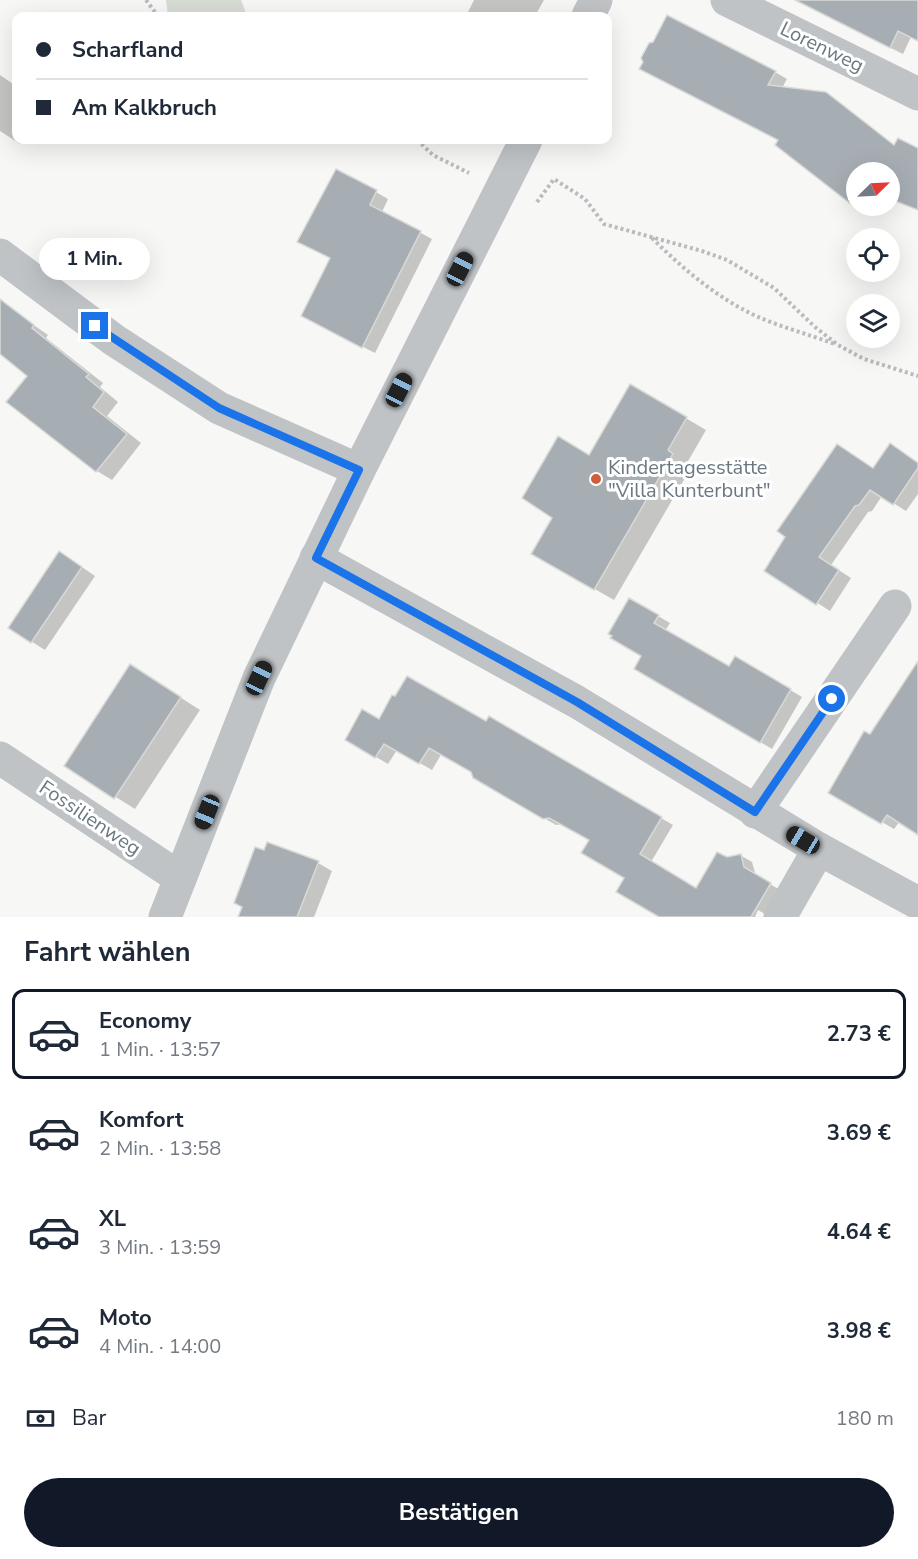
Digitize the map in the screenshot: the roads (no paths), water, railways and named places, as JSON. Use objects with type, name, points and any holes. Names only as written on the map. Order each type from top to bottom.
[{"type":"street","name":"Lorenweg","points":[[727,0],[918,94]]},
{"type":"street","points":[[165,917],[259,678],[359,470],[524,144]]},
{"type":"street","points":[[0,255],[114,340],[219,408],[359,470]]},
{"type":"street","points":[[316,558],[577,702],[755,812],[918,903]]},
{"type":"street","points":[[755,812],[895,606]]},
{"type":"street","name":"Fossilienweg","points":[[0,758],[180,878]]},
{"type":"street","points":[[780,917],[819,849]]},
{"type":"place","name":"Kindertagesstätte \"Villa Kunterbunt\"","points":[[596,479]]}]
